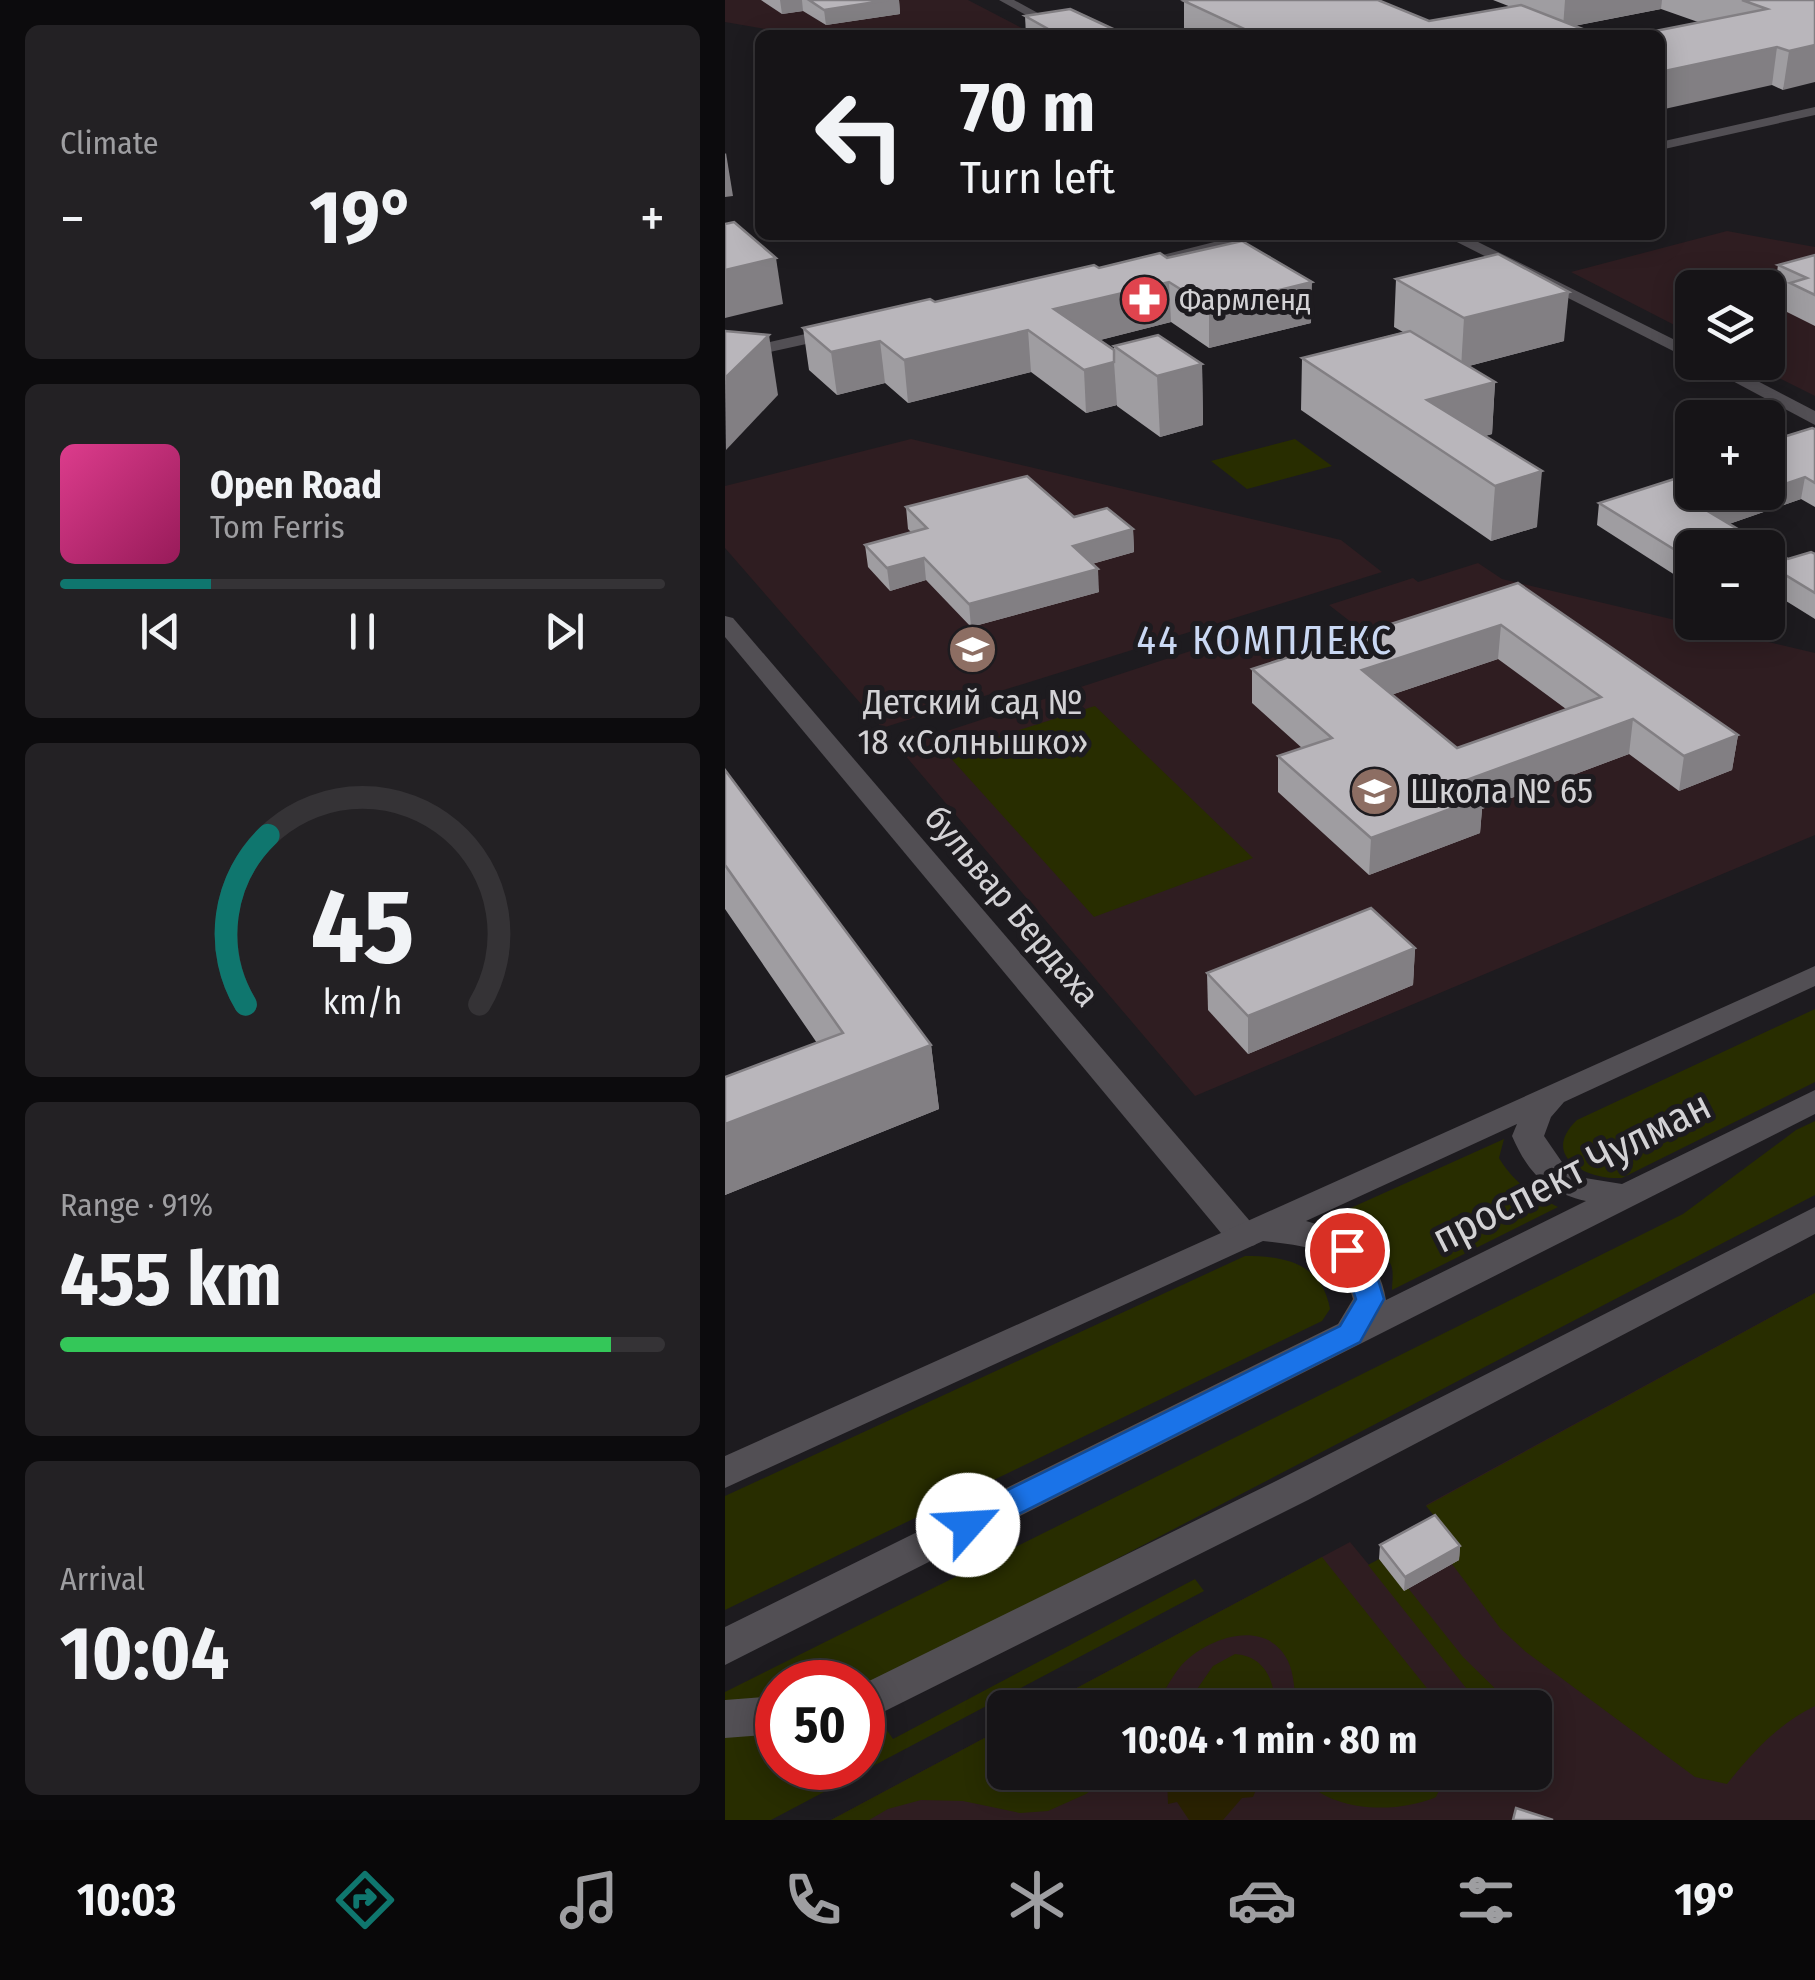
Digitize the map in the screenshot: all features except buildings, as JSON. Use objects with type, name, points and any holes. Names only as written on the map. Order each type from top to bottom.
[{"type":"street","points":[[1005,0],[1062,30]]},
{"type":"street","points":[[1665,145],[1815,111]]},
{"type":"street","points":[[1109,270],[1243,240]]},
{"type":"street","points":[[1461,240],[1675,347]]},
{"type":"street","points":[[725,357],[867,326]]},
{"type":"street","points":[[1740,380],[1815,420]]},
{"type":"street","name":"бульвар Бердаха","points":[[725,623],[1249,1234]]},
{"type":"street","name":"проспект Чулман","points":[[725,1473],[1815,974]]},
{"type":"street","points":[[1557,1092],[1537,1112],[1528,1136],[1537,1160],[1549,1175],[1571,1186],[1631,1196]]},
{"type":"street","name":"проспект Чулман","points":[[725,1646],[1815,1101]]},
{"type":"street","points":[[885,1693],[1295,1489],[1815,1220]]},
{"type":"street","points":[[1249,1234],[1304,1231],[1347,1250],[1363,1273],[1370,1299],[1350,1334]]},
{"type":"street","points":[[725,1719],[755,1717]]},
{"type":"shaded area","points":[[725,0],[968,0],[1025,30],[771,30],[725,22]]},
{"type":"shaded area","points":[[1727,231],[1815,247],[1815,396],[1783,380],[1785,270],[1675,270],[1675,325],[1571,272]]},
{"type":"shaded area","name":"Детский сад № 18 «Солнышко»","points":[[911,439],[1341,540],[1382,572],[882,728],[725,548],[725,486]]},
{"type":"shaded area","name":"Школа № 65","points":[[1478,563],[1502,579],[1675,620],[1675,640],[1760,640],[1815,653],[1815,835],[1195,1096],[898,747],[1279,622],[1327,661],[1378,643],[1329,605],[1413,578],[1418,582]]},
{"type":"shaded area","points":[[1815,1293],[1815,1820],[831,1820],[987,1737],[987,1790],[1552,1790],[1552,1690],[1073,1690],[1350,1542],[1369,1565],[1441,1525],[1426,1505]]},
{"type":"green space","points":[[1295,439],[1332,466],[1247,489],[1211,461]]},
{"type":"green space","points":[[1095,706],[1253,858],[1094,917],[946,753]]},
{"type":"green space","points":[[1815,1009],[1815,1082],[1622,1178],[1582,1170],[1565,1155],[1567,1133],[1577,1120]]},
{"type":"green space","points":[[1815,1121],[1815,1195],[885,1680],[885,1660],[789,1660],[1683,1214],[1796,1130]]},
{"type":"green space","points":[[1504,1139],[1499,1158],[1511,1175],[1558,1207],[1392,1290],[1392,1268],[1380,1249],[1352,1231],[1324,1220]]},
{"type":"green space","points":[[1245,1256],[1288,1261],[1310,1272],[1326,1294],[1330,1309],[1322,1321],[725,1610],[725,1496]]},
{"type":"green space","points":[[1815,1293],[1815,1706],[1767,1740],[1727,1784],[1695,1777],[1526,1652],[1500,1628],[1452,1564],[1458,1560],[1441,1524],[1426,1506]]},
{"type":"green space","points":[[1322,1557],[1428,1690],[1294,1690],[1288,1661],[1278,1647],[1251,1635],[1219,1640],[1204,1648],[1176,1672],[1165,1690],[1073,1690]]},
{"type":"green space","points":[[1379,1559],[1497,1690],[1468,1690],[1368,1565]]},
{"type":"green space","points":[[1195,1579],[1204,1591],[1017,1690],[987,1690],[987,1706],[885,1760],[885,1727],[893,1739]]},
{"type":"green space","points":[[1235,1654],[1253,1659],[1266,1671],[1273,1690],[1196,1690],[1213,1666]]},
{"type":"green space","points":[[755,1677],[755,1705],[725,1707],[725,1692]]},
{"type":"green space","points":[[755,1735],[755,1790],[828,1790],[771,1820],[725,1820],[725,1736]]},
{"type":"green space","points":[[987,1737],[987,1790],[1092,1790],[1048,1811],[1020,1813],[963,1801],[921,1800],[888,1809],[869,1820],[831,1820]]},
{"type":"green space","points":[[1316,1790],[1439,1790],[1436,1797],[1419,1803],[1381,1808],[1325,1796]]},
{"type":"sand","points":[[1168,1790],[1256,1790],[1253,1797],[1242,1798],[1223,1820],[1189,1820],[1177,1802],[1168,1804]]},
{"type":"place","name":"Фармленд","points":[[1144,300]]},
{"type":"place","name":"Детский сад № 18 «Солнышко»","points":[[973,650]]},
{"type":"place","name":"Школа № 65","points":[[1375,791]]},
{"type":"district","name":"44 КОМПЛЕКС","points":[[1265,640]]},
{"type":"route","points":[[968,1525],[1350,1334],[1370,1299],[1358,1263],[1347,1250]]}]
